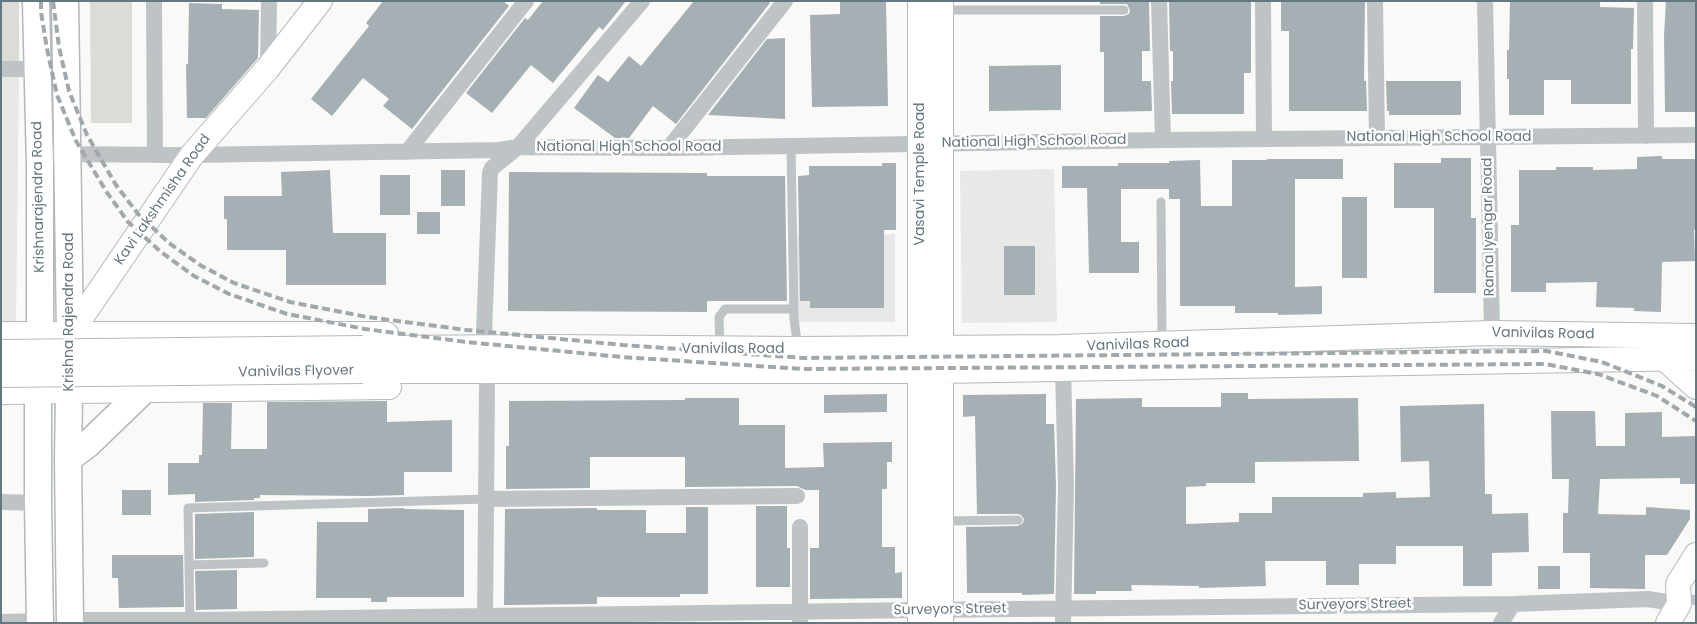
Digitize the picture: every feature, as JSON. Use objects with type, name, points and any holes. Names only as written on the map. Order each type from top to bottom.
[{"type":"main road","name":"Krishnarajendra Road","points":[[36,1],[40,334],[38,392]]},
{"type":"main road","name":"Krishna Rajendra Road","points":[[65,1],[70,334],[68,460],[70,622]]},
{"type":"main road","name":"Kavi Lakshmisha Road","points":[[70,334],[192,155],[268,68],[320,1]]},
{"type":"main road","name":"Vasavi Temple Road","points":[[931,359],[931,144],[934,4]]},
{"type":"main road","name":"Vanivilas Road","points":[[591,370],[931,359],[1162,344],[1492,333],[1696,336]]},
{"type":"main road","points":[[1,334],[522,334],[545,335],[580,348]]},
{"type":"main road","name":"Vanivilas Road","points":[[580,348],[798,349],[1063,369],[1696,358]]},
{"type":"main road","name":"Vanivilas Flyover","points":[[1,352],[580,348]]},
{"type":"main road","points":[[931,359],[941,521],[931,616]]},
{"type":"main road","points":[[931,359],[931,616]]},
{"type":"main road","points":[[1665,359],[1696,387]]},
{"type":"main road","points":[[1,392],[70,393],[143,390],[487,386],[552,383],[591,370]]},
{"type":"main road","name":"Vanivilas Flyover","points":[[1,375],[591,370]]},
{"type":"main road","points":[[68,460],[88,444],[143,390]]},
{"type":"main road","points":[[38,392],[40,622]]},
{"type":"main road","points":[[1686,605],[1678,584],[1696,555]]},
{"type":"street","points":[[154,1],[155,155]]},
{"type":"street","points":[[268,68],[269,1]]},
{"type":"street","points":[[407,152],[526,1]]},
{"type":"street","points":[[484,334],[490,173],[492,168],[518,147],[642,1]]},
{"type":"street","points":[[670,148],[785,1]]},
{"type":"street","points":[[1159,1],[1163,140]]},
{"type":"street","points":[[1263,1],[1264,139]]},
{"type":"street","points":[[1375,1],[1377,138]]},
{"type":"street","name":"Rama Iyengar Road","points":[[1485,1],[1492,333]]},
{"type":"street","points":[[1645,1],[1646,136]]},
{"type":"street","points":[[1,69],[38,69]]},
{"type":"street","name":"National High School Road","points":[[39,154],[192,155],[499,150],[518,147],[670,148],[1163,140],[1696,136]]},
{"type":"street","points":[[1063,369],[1066,486],[1063,615]]},
{"type":"street","points":[[485,620],[487,386]]},
{"type":"street","points":[[486,499],[797,496]]},
{"type":"street","points":[[1,502],[38,503]]},
{"type":"street","points":[[800,527],[800,617]]},
{"type":"street","name":"Surveyors Street","points":[[70,622],[1063,615],[1648,599],[1686,605]]},
{"type":"street","points":[[1500,623],[1513,604]]},
{"type":"street","points":[[1,622],[40,622]]},
{"type":"lane","points":[[934,4],[1124,10]]},
{"type":"lane","points":[[791,146],[794,309],[798,349]]},
{"type":"lane","points":[[1161,202],[1162,344]]},
{"type":"lane","points":[[720,349],[719,317],[725,309],[794,309]]},
{"type":"lane","points":[[195,621],[189,565],[188,508],[486,499]]},
{"type":"lane","points":[[941,521],[1018,520]]},
{"type":"lane","points":[[189,565],[264,563]]},
{"type":"shaded area","points":[[1,1],[19,1],[19,77],[1,77]]},
{"type":"shaded area","points":[[90,1],[132,1],[132,123],[91,123]]},
{"type":"shaded area","points":[[1,77],[19,77],[16,322],[1,322]]},
{"type":"shaded area","points":[[1054,169],[1057,322],[962,323],[960,171]]},
{"type":"shaded area","points":[[791,234],[895,234],[895,322],[791,322]]},
{"type":"building","points":[[383,1],[503,1],[509,6],[412,129],[383,106],[389,99],[363,78],[332,116],[311,99],[369,26],[366,23]]},
{"type":"building","points":[[543,1],[626,1],[603,30],[599,27],[553,83],[531,65],[492,113],[466,93],[525,18],[528,20]]},
{"type":"building","points":[[694,1],[768,1],[770,3],[676,124],[653,106],[629,138],[615,138],[574,108],[598,75],[608,82],[629,56],[641,66]]},
{"type":"building","points":[[840,1],[886,1],[888,106],[812,107],[810,15],[840,14]]},
{"type":"building","points":[[1100,1],[1149,1],[1150,51],[1142,51],[1142,81],[1151,81],[1152,111],[1104,112],[1104,52],[1100,52],[1100,16],[1124,16],[1129,14],[1130,10],[1127,4],[1100,4]]},
{"type":"building","points":[[1169,1],[1251,1],[1251,73],[1244,73],[1244,114],[1172,114],[1171,81],[1173,81],[1173,51],[1170,51]]},
{"type":"building","points":[[1281,1],[1365,1],[1364,81],[1366,81],[1367,111],[1289,111],[1289,31],[1281,31]]},
{"type":"building","points":[[1510,1],[1600,1],[1600,7],[1634,8],[1633,49],[1631,49],[1631,104],[1571,104],[1571,80],[1544,80],[1544,115],[1509,115],[1507,50],[1509,50]]},
{"type":"building","points":[[1666,1],[1696,1],[1696,112],[1665,112],[1664,36]]},
{"type":"building","points":[[189,3],[222,4],[222,9],[259,10],[258,58],[206,118],[187,118],[186,64],[188,64]]},
{"type":"building","points":[[785,38],[785,119],[708,115],[767,39]]},
{"type":"building","points":[[1061,65],[1061,110],[989,111],[989,66]]},
{"type":"building","points":[[1386,81],[1461,81],[1461,115],[1389,115],[1389,111],[1387,111]]},
{"type":"building","points":[[1662,156],[1662,159],[1696,159],[1696,230],[1694,230],[1695,261],[1662,262],[1661,312],[1634,311],[1634,308],[1596,307],[1597,282],[1546,283],[1546,292],[1511,292],[1511,225],[1519,225],[1519,170],[1556,170],[1556,167],[1593,167],[1593,170],[1637,169],[1637,157]]},
{"type":"building","points":[[1441,158],[1471,158],[1471,218],[1476,218],[1476,293],[1434,293],[1434,208],[1394,208],[1394,163],[1441,163]]},
{"type":"building","points":[[1343,159],[1343,179],[1295,179],[1295,287],[1322,286],[1322,314],[1278,315],[1278,313],[1235,313],[1235,306],[1180,306],[1180,199],[1169,199],[1169,189],[1121,189],[1121,242],[1139,242],[1139,273],[1089,273],[1087,188],[1062,188],[1062,166],[1118,166],[1118,163],[1169,163],[1169,161],[1200,160],[1201,206],[1232,206],[1232,160]]},
{"type":"building","points":[[882,163],[896,163],[896,230],[884,230],[884,308],[810,308],[810,301],[800,301],[798,176],[809,175],[809,166],[882,166]]},
{"type":"building","points":[[330,170],[333,233],[386,233],[386,285],[286,285],[286,250],[227,250],[227,219],[224,219],[224,196],[282,196],[281,172]]},
{"type":"building","points":[[441,170],[465,170],[465,206],[441,206]]},
{"type":"building","points":[[509,172],[707,173],[707,176],[785,176],[787,301],[707,301],[707,312],[508,311]]},
{"type":"building","points":[[380,175],[410,175],[410,215],[380,215]]},
{"type":"building","points":[[1342,197],[1367,197],[1367,278],[1342,278]]},
{"type":"building","points":[[417,212],[440,212],[440,234],[417,234]]},
{"type":"building","points":[[1004,246],[1035,246],[1035,295],[1004,295]]},
{"type":"building","points":[[1221,393],[1248,393],[1248,399],[1358,398],[1359,461],[1255,462],[1255,483],[1206,483],[1206,486],[1186,487],[1186,524],[1239,522],[1239,513],[1272,513],[1272,497],[1363,497],[1363,493],[1396,492],[1396,498],[1430,497],[1429,461],[1401,462],[1400,406],[1484,404],[1485,494],[1492,494],[1492,514],[1528,513],[1529,552],[1492,553],[1492,586],[1463,586],[1463,546],[1396,546],[1396,564],[1359,564],[1359,585],[1326,585],[1326,561],[1265,561],[1266,586],[1199,588],[1199,586],[1131,585],[1132,591],[1096,591],[1096,594],[1074,594],[1076,399],[1142,398],[1142,407],[1221,407]]},
{"type":"building","points":[[887,394],[887,412],[824,413],[824,395]]},
{"type":"building","points":[[1046,394],[1046,424],[1054,424],[1056,486],[1054,594],[967,593],[966,527],[1018,526],[1023,523],[1024,519],[1018,514],[977,514],[975,416],[963,417],[963,395]]},
{"type":"building","points":[[685,398],[739,398],[739,425],[785,425],[785,468],[824,467],[823,443],[892,442],[892,462],[887,462],[887,489],[882,489],[882,547],[895,547],[895,573],[902,572],[902,598],[810,599],[810,548],[819,548],[819,490],[805,490],[797,486],[685,487],[685,457],[590,457],[590,488],[506,489],[506,446],[509,446],[509,401],[685,400]]},
{"type":"building","points":[[387,401],[387,422],[452,420],[452,472],[404,472],[404,495],[260,495],[260,498],[254,498],[254,500],[195,502],[195,494],[168,495],[168,463],[199,463],[199,455],[202,455],[203,403],[232,403],[231,449],[267,449],[267,402]]},
{"type":"building","points":[[1551,411],[1595,411],[1596,446],[1625,446],[1625,413],[1662,412],[1662,437],[1696,436],[1696,484],[1680,484],[1680,478],[1600,479],[1598,514],[1646,515],[1646,507],[1690,510],[1690,519],[1667,555],[1645,555],[1645,589],[1590,588],[1590,553],[1563,553],[1563,513],[1568,513],[1569,479],[1552,479]]},
{"type":"building","points":[[122,490],[151,490],[151,515],[122,515]]},
{"type":"building","points":[[756,506],[787,506],[787,548],[790,548],[790,587],[756,587]]},
{"type":"building","points":[[686,507],[708,507],[708,594],[680,594],[680,597],[597,597],[597,604],[504,605],[505,509],[597,508],[597,510],[646,510],[646,533],[686,533]]},
{"type":"building","points":[[368,509],[464,510],[464,597],[387,597],[387,602],[371,602],[371,598],[316,598],[317,522],[368,522]]},
{"type":"building","points":[[254,512],[254,557],[195,559],[195,514]]},
{"type":"building","points":[[112,555],[183,555],[184,607],[119,608],[118,578],[112,578]]},
{"type":"building","points":[[1538,566],[1560,566],[1560,589],[1538,589]]},
{"type":"building","points":[[237,570],[237,609],[196,610],[195,571]]},
{"type":"railway","points":[[41,1],[47,49],[57,95],[76,141],[106,191],[128,222],[161,252],[194,276],[229,294],[287,314],[365,329],[466,342],[622,357],[803,369],[1545,364],[1598,374],[1657,396],[1696,421]]},
{"type":"railway","points":[[53,1],[59,47],[69,91],[87,135],[116,185],[138,214],[169,243],[200,265],[234,283],[290,302],[367,317],[467,330],[623,345],[804,358],[1546,351],[1602,362],[1662,386],[1696,407]]}]
